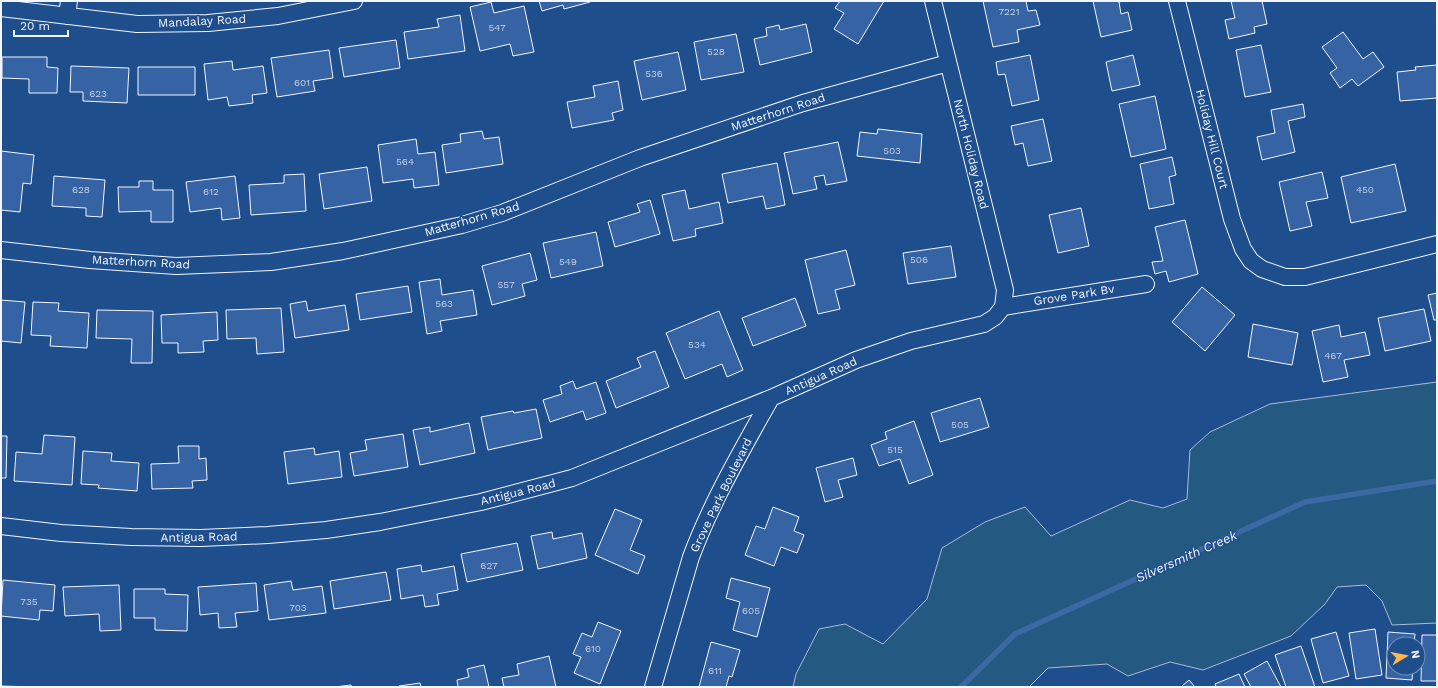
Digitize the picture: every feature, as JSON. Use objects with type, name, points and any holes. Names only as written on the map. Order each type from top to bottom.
[{"type":"street","name":"North Holiday Road","points":[[933,1],[1005,290],[1003,307]]},
{"type":"street","name":"Holiday Hill Court","points":[[1177,1],[1232,219],[1243,249],[1251,261],[1262,269],[1285,277],[1304,277],[1437,244]]},
{"type":"street","name":"Mandalay Road","points":[[1,8],[68,9],[137,24],[208,23],[278,16],[345,2]]},
{"type":"street","name":"Matterhorn Road","points":[[1,250],[90,260],[176,266],[271,262],[343,251],[462,225],[502,213],[640,158],[803,103],[948,64]]},
{"type":"street","name":"Grove Park Bv","points":[[1003,307],[1146,284]]},
{"type":"street","name":"Antigua Road","points":[[1,526],[61,533],[131,538],[201,538],[268,535],[326,530],[380,522],[481,502],[572,478],[771,398],[856,360],[911,341],[984,324],[995,317],[1003,307]]},
{"type":"street","name":"Grove Park Boulevard","points":[[653,687],[691,557],[699,536],[736,459],[771,398]]},
{"type":"shaded area","points":[[1437,382],[1437,623],[1392,625],[1382,601],[1366,585],[1337,587],[1325,604],[1291,636],[1203,670],[1170,662],[1128,676],[1107,664],[1048,668],[1029,687],[793,687],[796,674],[819,629],[845,624],[883,644],[927,599],[942,548],[985,522],[1025,507],[1051,536],[1130,500],[1163,508],[1187,499],[1190,450],[1210,432],[1270,404]]},
{"type":"building","points":[[539,1],[590,2],[564,9],[563,5],[542,11]]},
{"type":"building","points":[[840,1],[884,1],[858,44],[834,29],[844,13],[835,8]]},
{"type":"building","points":[[983,1],[1026,1],[1028,11],[1036,10],[1040,25],[1017,30],[1019,42],[993,47]]},
{"type":"building","points":[[1093,1],[1123,1],[1119,2],[1121,14],[1128,12],[1132,30],[1101,37]]},
{"type":"building","points":[[1231,1],[1262,1],[1267,24],[1254,27],[1255,33],[1229,39],[1225,20],[1235,18]]},
{"type":"building","points":[[491,2],[494,13],[524,6],[534,52],[513,56],[510,44],[480,51],[470,7]]},
{"type":"building","points":[[460,15],[465,51],[408,59],[404,32],[439,27],[437,19]]},
{"type":"building","points":[[806,24],[812,52],[760,65],[754,39],[767,36],[766,28],[779,25],[780,30]]},
{"type":"building","points":[[1343,32],[1363,59],[1373,52],[1384,67],[1358,86],[1352,79],[1340,88],[1330,73],[1337,68],[1322,47]]},
{"type":"building","points":[[736,34],[744,72],[701,80],[694,42]]},
{"type":"building","points":[[396,40],[400,68],[344,77],[339,48]]},
{"type":"building","points":[[1261,45],[1271,92],[1245,97],[1236,50]]},
{"type":"building","points":[[329,50],[333,78],[313,81],[315,91],[277,97],[271,58]]},
{"type":"building","points":[[678,52],[686,90],[642,100],[634,61]]},
{"type":"building","points":[[1030,55],[1039,100],[1012,106],[1005,74],[998,75],[996,62]]},
{"type":"building","points":[[1133,55],[1140,85],[1112,91],[1106,62]]},
{"type":"building","points":[[2,57],[47,57],[47,67],[58,68],[57,93],[29,93],[29,79],[2,78]]},
{"type":"building","points":[[232,61],[233,70],[263,66],[267,93],[252,95],[253,103],[229,106],[227,97],[208,100],[204,64]]},
{"type":"building","points":[[1437,65],[1437,98],[1400,101],[1397,72],[1416,70],[1415,67]]},
{"type":"building","points":[[71,66],[129,68],[127,103],[83,101],[83,92],[70,92]]},
{"type":"building","points":[[138,67],[195,67],[195,95],[138,95]]},
{"type":"building","points":[[618,81],[623,110],[612,113],[614,120],[572,128],[567,102],[595,97],[593,86]]},
{"type":"building","points":[[1155,96],[1166,149],[1131,157],[1119,104]]},
{"type":"building","points":[[1303,104],[1305,117],[1288,121],[1295,152],[1262,160],[1257,137],[1275,133],[1271,110]]},
{"type":"building","points":[[1043,119],[1052,161],[1028,166],[1023,143],[1015,145],[1011,126]]},
{"type":"building","points":[[878,129],[922,134],[920,163],[857,156],[860,132],[877,134]]},
{"type":"building","points":[[482,131],[484,139],[499,137],[503,164],[446,173],[442,145],[461,142],[460,134]]},
{"type":"building","points":[[416,139],[418,154],[435,152],[439,185],[414,188],[413,179],[383,183],[378,145]]},
{"type":"building","points":[[838,142],[847,181],[826,185],[824,175],[814,177],[817,189],[793,194],[784,153]]},
{"type":"building","points":[[1,151],[34,155],[31,184],[23,183],[20,212],[1,210]]},
{"type":"building","points":[[1172,157],[1176,175],[1169,177],[1174,204],[1149,209],[1140,164]]},
{"type":"building","points":[[777,163],[785,205],[766,209],[763,196],[728,203],[722,174]]},
{"type":"building","points":[[1395,164],[1406,211],[1351,223],[1341,177]]},
{"type":"building","points":[[367,167],[372,201],[324,209],[319,174]]},
{"type":"building","points":[[1322,172],[1328,198],[1306,202],[1312,226],[1290,231],[1279,182]]},
{"type":"building","points":[[304,174],[306,211],[251,215],[249,185],[284,183],[284,175]]},
{"type":"building","points":[[54,176],[105,180],[102,217],[86,216],[86,208],[52,206]]},
{"type":"building","points":[[235,176],[240,218],[222,220],[221,208],[190,212],[186,182]]},
{"type":"building","points":[[139,181],[153,181],[153,190],[173,190],[173,222],[151,222],[151,211],[119,212],[118,187],[139,187]]},
{"type":"building","points":[[685,190],[689,209],[719,202],[723,223],[695,229],[696,236],[673,241],[662,195]]},
{"type":"building","points":[[650,200],[660,234],[615,247],[608,222],[640,212],[637,204]]},
{"type":"building","points":[[1081,208],[1089,246],[1058,253],[1049,215]]},
{"type":"building","points":[[1185,220],[1198,274],[1169,282],[1166,271],[1155,274],[1152,262],[1163,261],[1155,227]]},
{"type":"building","points":[[596,232],[603,266],[551,278],[543,243]]},
{"type":"building","points":[[951,246],[956,277],[908,284],[903,253]]},
{"type":"building","points":[[846,250],[855,285],[835,290],[840,309],[818,314],[805,260]]},
{"type":"building","points":[[530,253],[537,280],[522,284],[525,296],[492,305],[482,266]]},
{"type":"building","points":[[440,279],[442,295],[473,290],[477,315],[440,321],[442,331],[427,334],[419,282]]},
{"type":"building","points":[[408,286],[412,312],[360,320],[356,294]]},
{"type":"building","points":[[1202,287],[1235,315],[1205,351],[1172,322]]},
{"type":"building","points":[[1437,293],[1437,320],[1434,320],[1428,295]]},
{"type":"building","points":[[795,298],[806,326],[753,346],[742,318]]},
{"type":"building","points":[[1,300],[25,302],[21,343],[1,341]]},
{"type":"building","points":[[306,301],[308,311],[345,305],[349,330],[295,338],[290,304]]},
{"type":"building","points":[[33,302],[59,303],[58,311],[89,313],[87,348],[50,346],[51,336],[31,335]]},
{"type":"building","points":[[281,308],[284,352],[257,354],[256,338],[227,339],[226,310]]},
{"type":"building","points":[[1424,309],[1431,341],[1385,351],[1378,318]]},
{"type":"building","points":[[97,310],[153,311],[152,363],[131,363],[132,339],[96,338]]},
{"type":"building","points":[[719,311],[743,370],[727,377],[722,364],[685,379],[666,333]]},
{"type":"building","points":[[217,312],[218,340],[203,341],[204,352],[178,353],[178,343],[162,343],[161,315]]},
{"type":"building","points":[[1253,324],[1298,333],[1292,365],[1248,357]]},
{"type":"building","points":[[1339,325],[1341,337],[1365,332],[1370,355],[1344,360],[1348,377],[1323,382],[1312,331]]},
{"type":"building","points":[[655,351],[669,387],[616,408],[606,381],[641,367],[637,358]]},
{"type":"building","points":[[573,381],[576,389],[596,382],[606,413],[586,420],[583,411],[550,422],[543,400],[562,394],[560,386]]},
{"type":"building","points":[[980,398],[989,427],[940,442],[931,413]]},
{"type":"building","points":[[536,409],[542,438],[488,450],[481,417],[513,411],[514,413]]},
{"type":"building","points":[[914,421],[933,475],[909,484],[900,459],[879,466],[871,445],[887,439],[885,432]]},
{"type":"building","points":[[469,423],[475,453],[420,465],[413,430],[430,427],[430,432]]},
{"type":"building","points":[[403,434],[408,467],[354,476],[350,453],[367,450],[365,440]]},
{"type":"building","points":[[44,435],[75,437],[72,485],[14,481],[16,452],[42,454]]},
{"type":"building","points":[[1,436],[7,436],[6,478],[1,478]]},
{"type":"building","points":[[178,446],[199,446],[199,459],[206,458],[207,480],[192,481],[193,488],[152,489],[151,464],[179,463]]},
{"type":"building","points":[[314,448],[315,455],[339,451],[342,477],[288,484],[284,452]]},
{"type":"building","points":[[83,451],[112,453],[111,461],[139,463],[137,491],[98,488],[99,485],[81,484]]},
{"type":"building","points":[[853,458],[857,475],[838,480],[843,497],[825,502],[816,468]]},
{"type":"building","points":[[773,507],[799,517],[794,531],[804,535],[797,553],[781,547],[774,566],[745,555],[756,526],[765,529]]},
{"type":"building","points":[[615,509],[642,520],[630,550],[645,556],[638,574],[595,555]]},
{"type":"building","points":[[552,532],[553,539],[582,533],[587,558],[538,569],[531,536]]},
{"type":"building","points":[[517,543],[523,570],[467,582],[461,554]]},
{"type":"building","points":[[421,565],[422,572],[454,566],[458,590],[437,594],[439,605],[425,607],[423,595],[401,599],[397,569]]},
{"type":"building","points":[[386,572],[391,600],[334,609],[330,581]]},
{"type":"building","points":[[731,578],[770,588],[757,637],[733,630],[740,602],[726,598]]},
{"type":"building","points":[[3,580],[55,585],[53,611],[40,610],[39,620],[1,616]]},
{"type":"building","points":[[291,581],[293,590],[322,586],[326,613],[269,620],[264,585]]},
{"type":"building","points":[[256,583],[258,611],[235,613],[237,627],[219,628],[218,613],[200,615],[198,587]]},
{"type":"building","points":[[119,585],[121,630],[100,631],[99,614],[65,616],[63,587]]},
{"type":"building","points":[[134,589],[165,589],[165,594],[188,595],[187,631],[155,630],[155,618],[134,618]]},
{"type":"building","points":[[598,622],[621,631],[600,684],[574,673],[581,657],[573,654],[582,633],[592,637]]},
{"type":"building","points":[[1375,629],[1382,675],[1356,679],[1349,633]]},
{"type":"building","points":[[1336,632],[1349,676],[1323,683],[1311,639]]},
{"type":"building","points":[[1388,632],[1415,634],[1415,636],[1388,636]]},
{"type":"building","points":[[1437,635],[1437,681],[1421,681],[1421,676],[1426,676],[1426,636],[1422,636]]},
{"type":"building","points":[[711,642],[740,650],[732,677],[729,676],[726,687],[699,687]]},
{"type":"building","points":[[1301,646],[1315,687],[1286,687],[1275,655]]},
{"type":"building","points":[[549,656],[556,687],[504,687],[502,678],[519,675],[517,664]]},
{"type":"building","points":[[1267,661],[1281,687],[1251,687],[1244,674]]},
{"type":"building","points":[[484,665],[489,687],[458,687],[457,680],[469,677],[467,669]]},
{"type":"building","points":[[1239,674],[1245,687],[1216,687],[1215,684]]},
{"type":"building","points":[[1386,676],[1412,676],[1412,680],[1386,678]]},
{"type":"building","points":[[1189,680],[1195,687],[1181,687]]},
{"type":"building","points":[[420,683],[421,687],[399,687],[399,686]]},
{"type":"building","points":[[351,685],[352,687],[334,687]]},
{"type":"building","points":[[1,686],[35,687],[1,687]]},
{"type":"waterway","name":"Silversmith Creek","points":[[961,687],[1015,634],[1305,502],[1437,481]]}]
